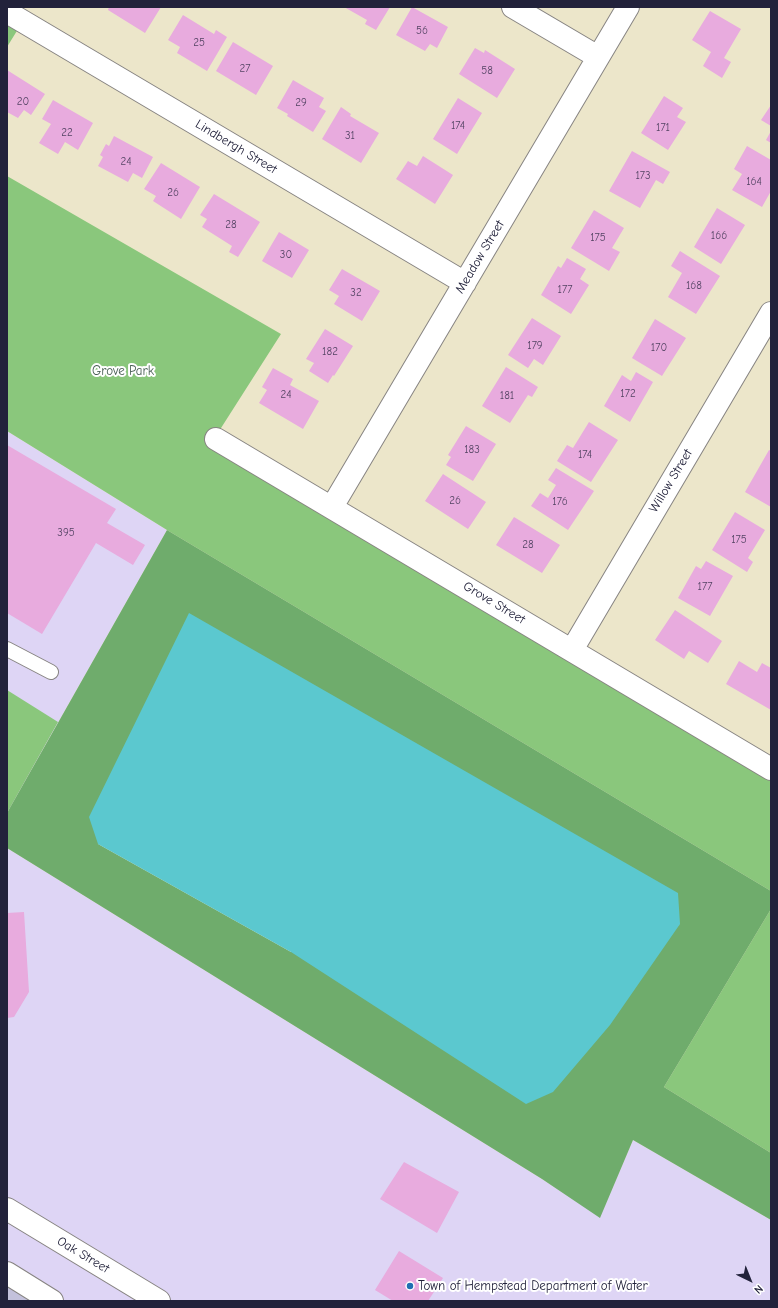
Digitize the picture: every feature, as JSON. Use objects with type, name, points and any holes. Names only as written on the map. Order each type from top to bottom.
[{"type":"street","points":[[513,7],[598,57]]},
{"type":"street","name":"Meadow Street","points":[[332,507],[628,7]]},
{"type":"street","name":"Lindbergh Street","points":[[7,12],[465,283]]},
{"type":"street","name":"Willow Street","points":[[572,650],[771,313]]},
{"type":"street","name":"Grove Street","points":[[216,440],[332,507],[771,768]]},
{"type":"street","name":"Oak Street","points":[[7,1209],[159,1301]]},
{"type":"street","points":[[7,1273],[52,1301]]},
{"type":"lane","points":[[7,650],[51,672]]},
{"type":"shaded area","points":[[7,431],[167,530],[7,813]]},
{"type":"shaded area","points":[[7,848],[542,1179],[600,1217],[633,1140],[771,1220],[771,1301],[62,1301],[7,1268]]},
{"type":"shaded area","points":[[7,1268],[62,1301],[7,1301]]},
{"type":"green space","points":[[7,12],[23,21],[7,47]]},
{"type":"green space","name":"Grove Park","points":[[7,176],[281,334],[214,439],[771,768],[771,891],[167,530],[7,431]]},
{"type":"green space","points":[[167,530],[771,891],[771,909],[664,1087],[771,1153],[771,1220],[633,1140],[600,1218],[542,1179],[7,848],[7,813]],"holes":[[[98,844],[680,925],[291,952]]]},
{"type":"green space","points":[[7,690],[58,722],[7,813]]},
{"type":"green space","points":[[771,909],[771,1153],[664,1087]]},
{"type":"water","points":[[189,613],[678,893],[680,924],[610,1025],[553,1092],[526,1104],[291,952],[98,844],[89,817]]},
{"type":"building","points":[[109,7],[161,7],[145,33],[108,10]]},
{"type":"building","points":[[344,7],[390,7],[376,30],[365,24],[367,20]]},
{"type":"building","points":[[412,7],[448,27],[437,48],[430,44],[425,51],[396,35]]},
{"type":"building","points":[[710,11],[741,29],[724,58],[731,62],[722,78],[703,66],[711,52],[692,40]]},
{"type":"building","points":[[183,15],[214,34],[216,30],[227,37],[207,71],[177,53],[180,47],[168,40]]},
{"type":"building","points":[[233,42],[273,66],[256,95],[216,71]]},
{"type":"building","points":[[475,48],[484,53],[485,50],[515,69],[497,98],[459,74]]},
{"type":"building","points":[[7,70],[45,94],[31,115],[24,110],[18,118],[7,112]]},
{"type":"building","points":[[293,80],[324,98],[319,107],[326,111],[313,132],[277,108]]},
{"type":"building","points":[[664,96],[683,108],[677,117],[686,122],[668,150],[641,133]]},
{"type":"building","points":[[458,98],[482,113],[457,154],[433,139]]},
{"type":"building","points":[[53,100],[93,123],[78,150],[65,142],[58,154],[39,143],[51,124],[42,119]]},
{"type":"building","points":[[771,105],[771,126],[761,120]]},
{"type":"building","points":[[341,107],[351,114],[350,116],[379,133],[361,163],[322,139]]},
{"type":"building","points":[[771,131],[771,143],[766,140]]},
{"type":"building","points":[[114,136],[153,157],[142,178],[133,173],[128,182],[98,166],[103,157],[100,155],[106,144],[109,146]]},
{"type":"building","points":[[747,146],[771,160],[771,191],[762,207],[732,190],[742,174],[734,169]]},
{"type":"building","points":[[632,151],[670,172],[663,184],[656,180],[640,208],[609,191]]},
{"type":"building","points":[[423,156],[453,175],[435,204],[396,179],[408,161],[417,166]]},
{"type":"building","points":[[161,163],[200,187],[181,219],[153,201],[156,196],[144,189]]},
{"type":"building","points":[[214,194],[260,222],[238,257],[229,252],[232,246],[202,227],[207,219],[200,215]]},
{"type":"building","points":[[717,208],[745,225],[721,264],[694,247]]},
{"type":"building","points":[[594,210],[624,228],[612,248],[620,252],[609,271],[571,248]]},
{"type":"building","points":[[279,232],[309,250],[292,278],[262,261]]},
{"type":"building","points":[[680,251],[720,276],[696,314],[668,297],[682,273],[671,266]]},
{"type":"building","points":[[567,258],[586,269],[580,279],[589,285],[571,314],[541,295],[558,266],[561,268]]},
{"type":"building","points":[[342,269],[380,291],[362,321],[334,304],[339,296],[329,290]]},
{"type":"building","points":[[532,318],[561,336],[543,365],[534,359],[528,368],[508,355]]},
{"type":"building","points":[[655,319],[686,338],[662,376],[632,358]]},
{"type":"building","points":[[325,329],[353,346],[328,383],[309,371],[314,363],[306,359]]},
{"type":"building","points":[[506,367],[538,387],[532,397],[528,395],[510,423],[482,406]]},
{"type":"building","points":[[273,368],[293,379],[290,385],[319,401],[303,429],[259,403],[267,390],[262,387]]},
{"type":"building","points":[[636,372],[653,382],[630,422],[604,406],[622,375],[631,381]]},
{"type":"building","points":[[589,422],[618,440],[591,482],[557,461],[567,445],[573,448]]},
{"type":"building","points":[[466,426],[496,444],[473,481],[446,465],[451,457],[448,455]]},
{"type":"building","points":[[7,445],[116,509],[107,523],[145,545],[133,565],[96,543],[42,634],[7,613]]},
{"type":"building","points":[[769,450],[771,451],[771,507],[745,492]]},
{"type":"building","points":[[556,468],[594,491],[568,530],[531,506],[540,493],[548,498],[556,485],[548,480]]},
{"type":"building","points":[[443,474],[486,502],[468,529],[425,501]]},
{"type":"building","points":[[735,512],[765,530],[748,558],[753,562],[747,572],[712,550]]},
{"type":"building","points":[[514,517],[560,545],[542,573],[496,545]]},
{"type":"building","points":[[706,561],[733,576],[710,616],[678,598],[696,566],[701,569]]},
{"type":"building","points":[[675,610],[722,641],[708,663],[689,651],[684,659],[655,640]]},
{"type":"building","points":[[739,661],[757,672],[762,663],[771,668],[771,710],[726,684]]},
{"type":"building","points":[[24,912],[29,992],[14,1017],[7,1018],[7,913]]},
{"type":"building","points":[[404,1162],[459,1192],[437,1233],[380,1199]]},
{"type":"building","points":[[399,1251],[443,1278],[428,1301],[393,1301],[375,1290]]},
{"type":"place","name":"Town of Hempstead Department of Water","points":[[410,1286]]}]
